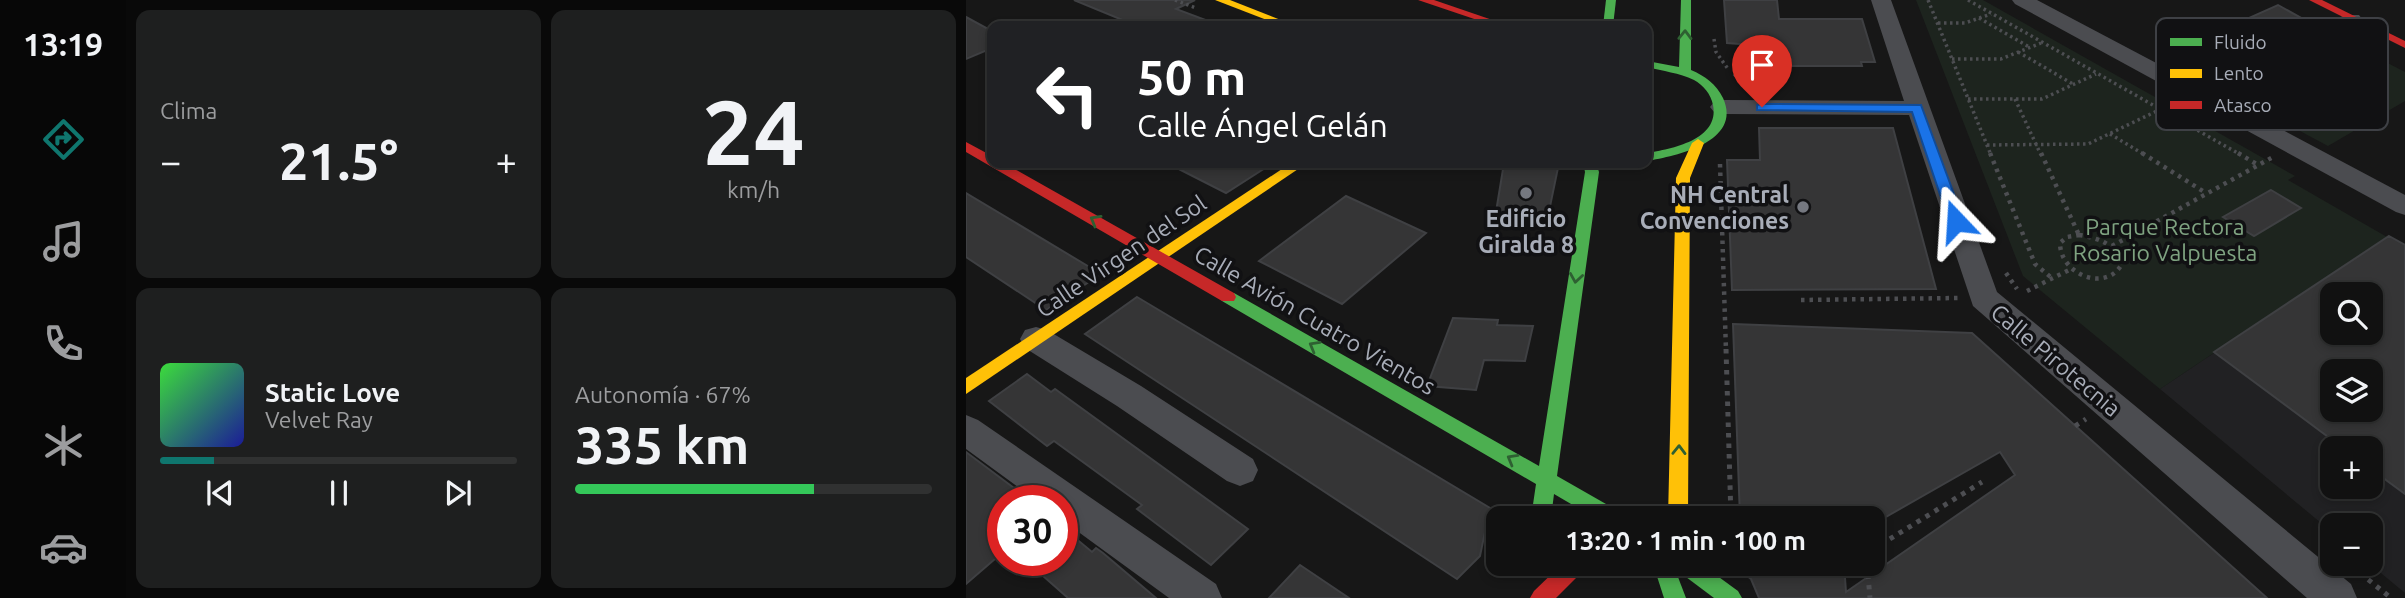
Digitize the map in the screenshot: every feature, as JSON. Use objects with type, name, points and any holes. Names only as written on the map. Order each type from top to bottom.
[{"type":"main road","points":[[1220,0],[1277,21]]},
{"type":"main road","points":[[1423,0],[1489,21]]},
{"type":"main road","points":[[1607,21],[1611,0]]},
{"type":"main road","points":[[1685,70],[1686,0]]},
{"type":"main road","points":[[2314,0],[2350,18]]},
{"type":"main road","points":[[2339,0],[2376,18]]},
{"type":"main road","points":[[2388,24],[2405,32]]},
{"type":"main road","points":[[2388,37],[2405,45]]},
{"type":"main road","points":[[1652,65],[1685,70],[1711,86],[1719,96],[1722,107],[1720,120],[1712,132],[1698,143],[1652,157]]},
{"type":"main road","points":[[1678,506],[1683,178],[1698,143]]},
{"type":"main road","name":"Calle Avión Cuatro Vientos","points":[[966,146],[987,158]]},
{"type":"main road","name":"Calle Avión Cuatro Vientos","points":[[1004,168],[1592,506]]},
{"type":"main road","name":"Calle Virgen del Sol","points":[[966,387],[1293,168]]},
{"type":"main road","points":[[1543,506],[1591,168]]},
{"type":"main road","points":[[1534,594],[1560,576]]},
{"type":"main road","points":[[1668,576],[1676,598]]},
{"type":"main road","points":[[1676,598],[1677,576]]},
{"type":"main road","points":[[1701,576],[1731,598]]},
{"type":"street","name":"Calle Pirotecnia","points":[[1881,0],[1984,298],[2337,598]]},
{"type":"street","points":[[2022,0],[2156,72]]},
{"type":"street","points":[[1722,107],[1917,108]]},
{"type":"street","points":[[2263,130],[2405,206]]},
{"type":"street","points":[[1036,339],[1240,470]]},
{"type":"street","points":[[966,430],[1202,598]]},
{"type":"path","points":[[1928,0],[2035,264],[2053,279]]},
{"type":"path","points":[[1968,0],[2156,108]]},
{"type":"path","points":[[1938,23],[1965,23],[1992,14]]},
{"type":"path","points":[[1979,18],[2030,47]]},
{"type":"path","points":[[1714,33],[1716,52],[1727,68],[1755,95]]},
{"type":"path","points":[[1952,59],[2001,59],[2042,43]]},
{"type":"path","points":[[2018,52],[2074,85]]},
{"type":"path","points":[[1968,99],[2042,99],[2097,74]]},
{"type":"path","points":[[2014,99],[2079,235]]},
{"type":"path","points":[[1987,145],[2088,144],[2156,112]]},
{"type":"path","points":[[2196,130],[2258,165]]},
{"type":"path","points":[[2110,134],[2207,194]]},
{"type":"path","points":[[2112,246],[2291,145]]},
{"type":"path","points":[[1720,162],[1731,506]]},
{"type":"path","points":[[2079,235],[2090,236],[2112,246],[2123,262],[2122,269],[2116,275],[2095,278],[2071,269],[2058,251],[2060,243],[2067,237],[2079,235]]},
{"type":"path","points":[[2003,269],[2020,293],[2029,300]]},
{"type":"path","points":[[2027,291],[2071,269]]},
{"type":"path","points":[[1801,300],[1984,298]]},
{"type":"path","points":[[1724,300],[1732,300]]},
{"type":"path","points":[[1885,542],[1982,482]]},
{"type":"path","points":[[1868,576],[1870,598]]},
{"type":"path","points":[[2364,576],[2391,598]]},
{"type":"shaded area","points":[[2389,236],[2405,245],[2405,593],[2383,575],[2383,513],[2320,513],[2320,522],[2160,389],[2320,282],[2320,345],[2383,345],[2383,282],[2320,282]]},
{"type":"green space","name":"Parque Rectora Rosario Valpuesta","points":[[1916,0],[1983,0],[2156,98],[2156,130],[2213,130],[2295,176],[2288,180],[2387,237],[2160,389],[2023,276]]},
{"type":"green space","points":[[2388,63],[2405,72],[2405,101],[2388,111]]},
{"type":"green space","points":[[2298,130],[2355,130],[2328,146]]},
{"type":"building","points":[[1074,0],[1195,0],[1176,9],[1208,21],[1125,21]]},
{"type":"building","points":[[1724,0],[1777,0],[1779,19],[1862,19],[1875,62],[1861,62],[1862,66],[1743,66],[1740,44],[1727,43]]},
{"type":"building","points":[[2278,5],[2301,18],[2249,18]]},
{"type":"building","points":[[966,17],[987,28],[987,50],[966,59]]},
{"type":"building","points":[[1759,128],[1893,128],[1936,289],[1732,290],[1727,160],[1760,160]]},
{"type":"building","points":[[1177,168],[1265,168],[1226,193]]},
{"type":"building","name":"Edificio Giralda 8","points":[[1503,168],[1558,168],[1548,216],[1495,218]]},
{"type":"building","points":[[2271,190],[2301,208],[2254,236],[2223,217]]},
{"type":"building","points":[[966,193],[1101,274],[1046,310],[966,257]]},
{"type":"building","points":[[1346,196],[1426,233],[1342,304],[1259,261]]},
{"type":"building","points":[[2389,236],[2405,245],[2405,494],[2383,478],[2383,436],[2327,436],[2214,352]]},
{"type":"building","points":[[1137,297],[1487,506],[1486,527],[1480,556],[1457,579],[1085,334]]},
{"type":"building","points":[[1453,318],[1498,320],[1497,325],[1533,326],[1525,361],[1484,360],[1476,390],[1427,386]]},
{"type":"building","points":[[1733,324],[1972,333],[2267,598],[1759,598],[1747,576],[1845,576],[1846,592],[1869,576],[1885,576],[1885,565],[2015,475],[2000,452],[1885,517],[1885,506],[1740,506]]},
{"type":"building","points":[[1027,374],[1051,392],[1055,389],[1248,529],[1211,565],[1137,509],[1142,505],[1054,441],[1047,446],[989,401]]},
{"type":"building","points":[[966,452],[1010,485],[987,485],[987,566],[966,584]]},
{"type":"building","points":[[1078,540],[1092,552],[1096,548],[1103,553],[1156,598],[1068,598],[1043,576],[1078,576]]},
{"type":"building","points":[[1300,565],[1349,598],[1269,598]]},
{"type":"traffic: fast","points":[[1609,21],[1611,0]]},
{"type":"traffic: fast","points":[[1685,70],[1686,0]]},
{"type":"traffic: fast","points":[[1652,65],[1697,77],[1714,93],[1720,108],[1719,120],[1714,130],[1705,138],[1682,149],[1652,156]]},
{"type":"traffic: fast","points":[[1543,506],[1591,168]]},
{"type":"traffic: fast","points":[[1228,297],[1592,506]]},
{"type":"traffic: fast","points":[[1667,576],[1675,598]]},
{"type":"traffic: fast","points":[[1701,576],[1731,598]]},
{"type":"traffic: slow","points":[[1220,0],[1277,21]]},
{"type":"traffic: slow","points":[[1678,506],[1683,178],[1698,143]]},
{"type":"traffic: slow","points":[[966,387],[1293,168]]},
{"type":"traffic: jam","points":[[1423,0],[1489,21]]},
{"type":"traffic: jam","points":[[2314,0],[2350,18]]},
{"type":"traffic: jam","points":[[2388,37],[2405,45]]},
{"type":"traffic: jam","points":[[966,146],[987,158]]},
{"type":"traffic: jam","points":[[1004,168],[1228,297]]},
{"type":"traffic: jam","points":[[1541,598],[1564,576]]},
{"type":"place","name":"Edificio Giralda 8","points":[[1526,193]]},
{"type":"place","name":"NH Central Convenciones","points":[[1803,207]]},
{"type":"route","points":[[1762,107],[1917,108],[1956,221]]}]
